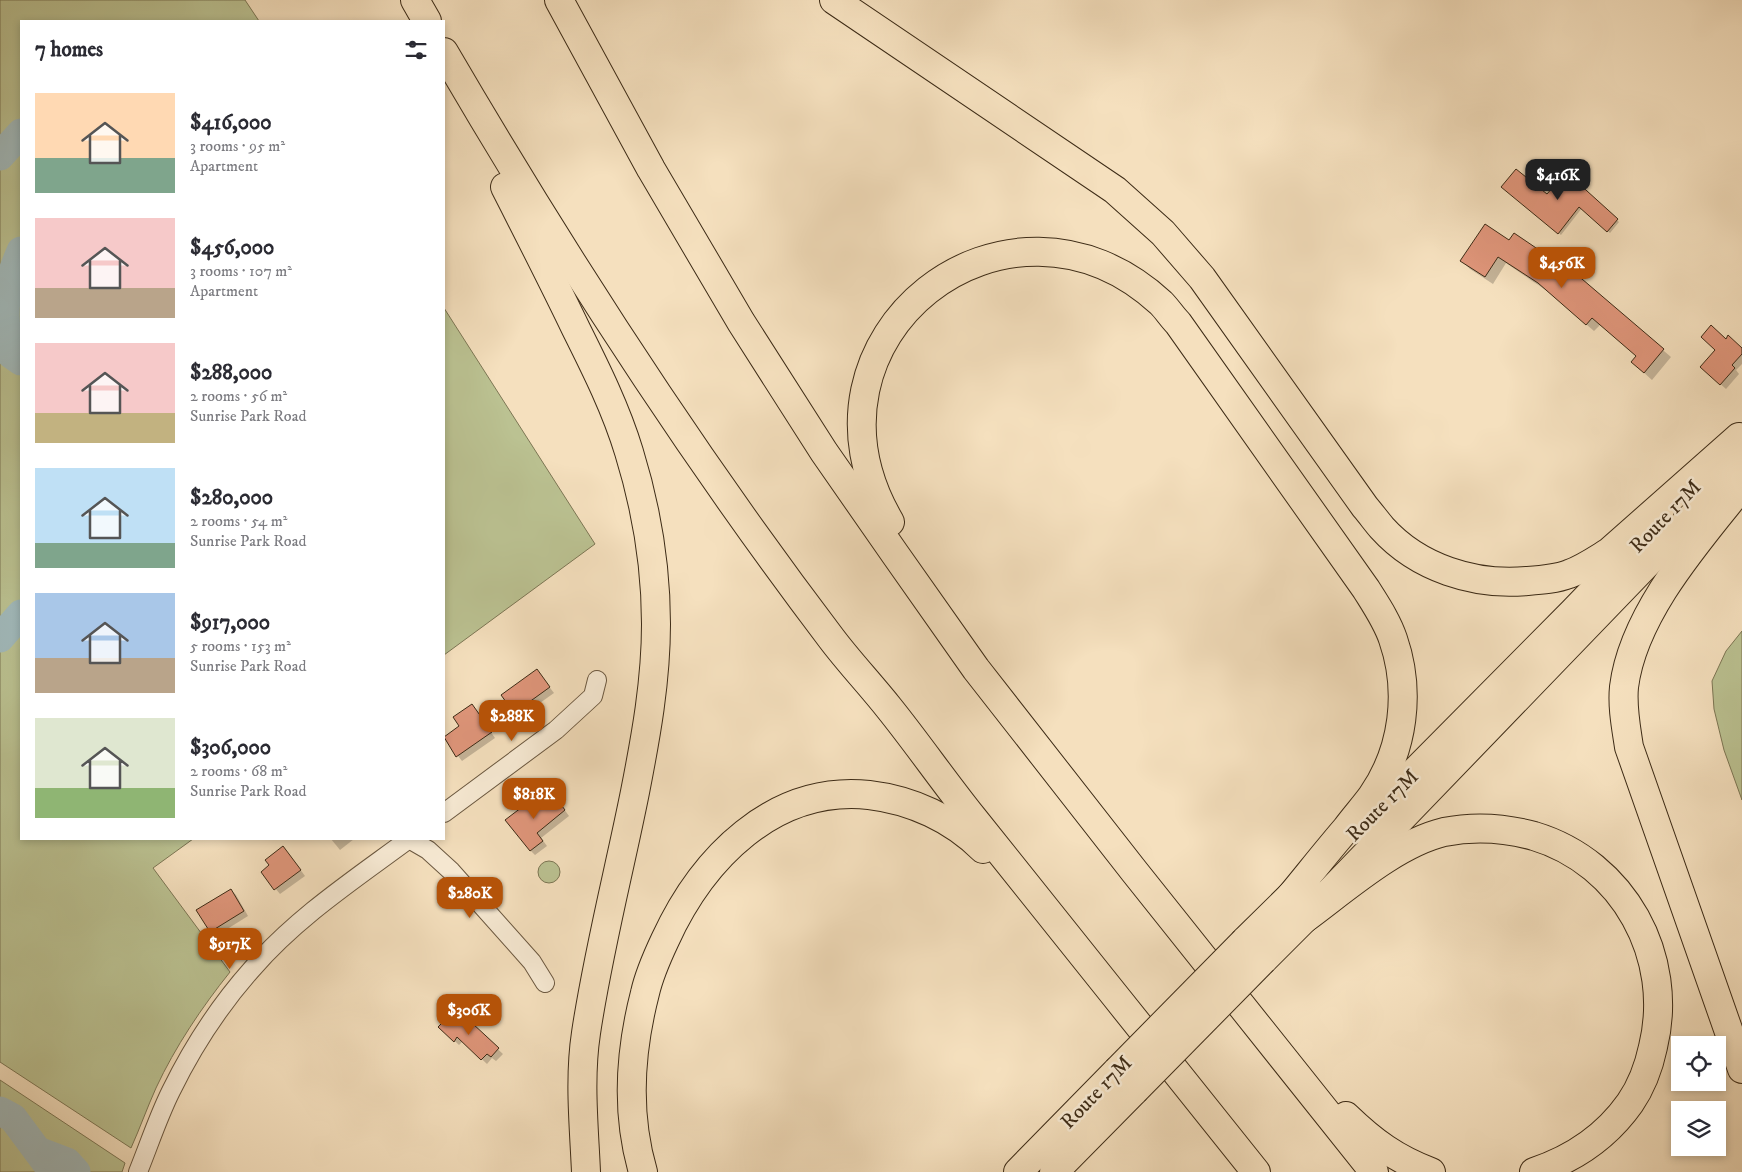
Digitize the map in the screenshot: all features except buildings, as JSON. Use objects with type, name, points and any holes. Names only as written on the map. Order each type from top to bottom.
[{"type":"main road","points":[[560,0],[650,169],[741,322],[824,452],[976,669],[1122,856],[1374,1172]]},
{"type":"main road","points":[[834,0],[1115,190],[1163,233],[1202,278],[1382,529],[1423,560],[1470,578],[1494,582],[1536,580],[1568,574],[1590,564],[1609,552],[1741,436]]},
{"type":"main road","points":[[445,54],[513,169],[613,328],[736,509],[833,641],[889,708],[971,816],[1256,1172]]},
{"type":"main road","points":[[445,61],[606,391],[629,451],[646,520],[655,590],[656,624],[652,695],[647,732],[586,1035],[582,1095],[586,1172]]},
{"type":"main road","points":[[963,649],[882,508],[870,481],[863,450],[861,421],[864,394],[871,367],[893,324],[913,302],[936,283],[959,270],[985,260],[1015,254],[1049,253],[1094,262],[1136,284],[1162,304],[1178,323],[1366,589],[1382,614],[1393,638],[1400,664],[1404,692],[1402,718],[1390,762],[1373,795],[1297,908]]},
{"type":"main road","name":"Route 17M","points":[[1297,908],[1573,612],[1741,436]]},
{"type":"main road","name":"Route 17M","points":[[1018,1172],[1117,1071],[1254,950],[1742,465]]},
{"type":"main road","points":[[1742,486],[1697,543],[1657,600],[1640,630],[1629,658],[1624,688],[1624,718],[1629,747],[1742,1069]]},
{"type":"main road","points":[[643,1172],[637,1154],[631,1092],[633,1057],[645,991],[656,960],[685,902],[703,875],[729,846],[747,830],[766,818],[785,808],[831,796],[855,794],[898,800],[926,810],[952,824],[976,841],[1055,920]]},
{"type":"main road","points":[[1297,908],[1417,842],[1444,832],[1468,829],[1520,832],[1546,840],[1570,851],[1591,864],[1610,882],[1627,903],[1640,925],[1657,978],[1659,1005],[1657,1033],[1651,1059],[1631,1101],[1617,1119],[1580,1151],[1557,1164],[1534,1172]]},
{"type":"main road","name":"Route 17M","points":[[1054,1172],[1134,1091],[1254,950]]},
{"type":"main road","points":[[1261,1030],[1362,1132],[1406,1163],[1431,1172]]},
{"type":"street","points":[[445,812],[556,730],[593,696],[597,680]]},
{"type":"street","points":[[138,1172],[170,1092],[222,1006],[252,968],[280,940],[315,910],[408,840]]},
{"type":"street","points":[[411,840],[428,850],[451,871],[532,962],[545,983]]},
{"type":"green space","points":[[0,0],[245,0],[258,20],[20,20],[20,840],[192,840],[153,868],[230,972],[199,1013],[180,1043],[156,1088],[131,1148],[0,1062]]},
{"type":"green space","points":[[445,310],[595,544],[445,654]]},
{"type":"green space","points":[[1742,631],[1742,800],[1724,750],[1714,709],[1712,681],[1726,651]]},
{"type":"green space","points":[[549,861],[557,864],[560,872],[557,880],[549,883],[541,880],[538,872],[541,864]]},
{"type":"green space","points":[[0,1080],[125,1163],[122,1172],[0,1172]]},
{"type":"waterway","points":[[0,156],[20,134]]},
{"type":"waterway","points":[[20,254],[8,289],[5,314],[11,354],[20,360]]},
{"type":"waterway","points":[[0,638],[20,615]]},
{"type":"waterway","points":[[0,1111],[13,1118],[53,1172]]},
{"type":"waterway","points":[[38,1151],[67,1162],[76,1172]]}]
